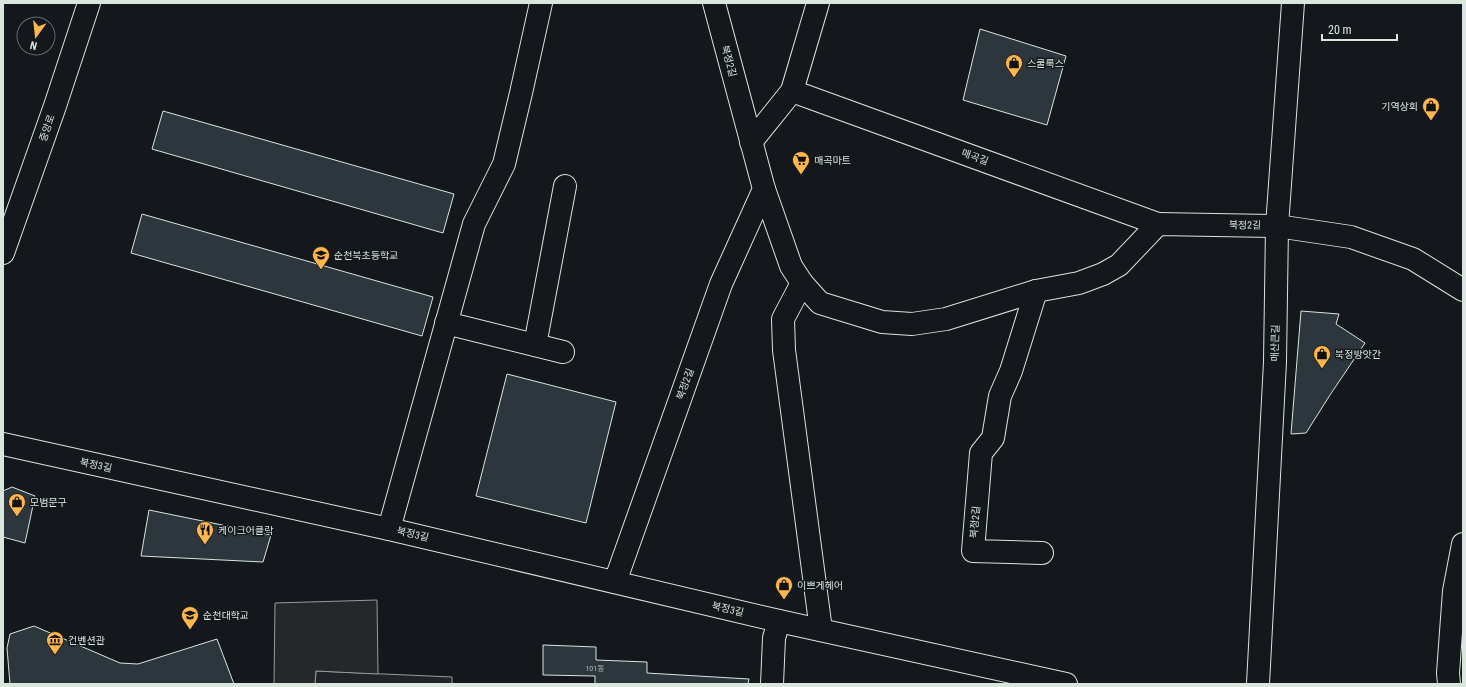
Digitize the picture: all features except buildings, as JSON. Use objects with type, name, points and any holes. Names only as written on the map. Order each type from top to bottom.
[{"type":"street","name":"중앙로","points":[[3,253],[89,3]]},
{"type":"street","points":[[389,529],[474,224],[504,164],[541,3]]},
{"type":"street","name":"북정2길","points":[[714,3],[764,188],[791,266],[802,283],[820,303],[882,322],[912,324],[946,319],[1036,291],[1080,283],[1103,274],[1119,265],[1158,224],[1277,226],[1351,237],[1413,259],[1463,290]]},
{"type":"street","points":[[751,142],[792,91],[818,3]]},
{"type":"street","name":"매산큰길","points":[[1258,684],[1275,362],[1277,226],[1293,3]]},
{"type":"street","name":"매곡길","points":[[792,91],[1158,224]]},
{"type":"street","points":[[535,345],[565,186]]},
{"type":"street","name":"북정2길","points":[[615,582],[721,284],[764,188]]},
{"type":"street","points":[[802,283],[783,319],[784,350],[821,630]]},
{"type":"street","name":"북정2길","points":[[1036,291],[1011,371],[1000,396],[993,438],[981,453],[973,551],[1042,553]]},
{"type":"street","points":[[446,323],[563,352]]},
{"type":"street","name":"북정3길","points":[[3,444],[389,529],[779,621],[1066,684]]},
{"type":"street","points":[[1449,684],[1448,673],[1454,591],[1463,544]]},
{"type":"street","points":[[772,684],[774,638],[779,621]]},
{"type":"shaded area","points":[[377,600],[378,674],[316,671],[315,684],[274,684],[275,603]]},
{"type":"shaded area","points":[[316,671],[452,677],[452,684],[315,684]]},
{"type":"place","name":"스쿨룩스","points":[[1014,78]]},
{"type":"place","name":"기역상회","points":[[1431,121]]},
{"type":"place","name":"매곡마트","points":[[801,175]]},
{"type":"place","name":"순천북초등학교","points":[[321,270]]},
{"type":"place","name":"북정방앗간","points":[[1322,369]]},
{"type":"place","name":"모범문구","points":[[17,517]]},
{"type":"place","name":"케이크어클락","points":[[205,545]]},
{"type":"place","name":"이쁘게헤어","points":[[784,600]]},
{"type":"place","name":"순천대학교","points":[[190,630]]},
{"type":"place","name":"컨벤션관","points":[[55,655]]}]
